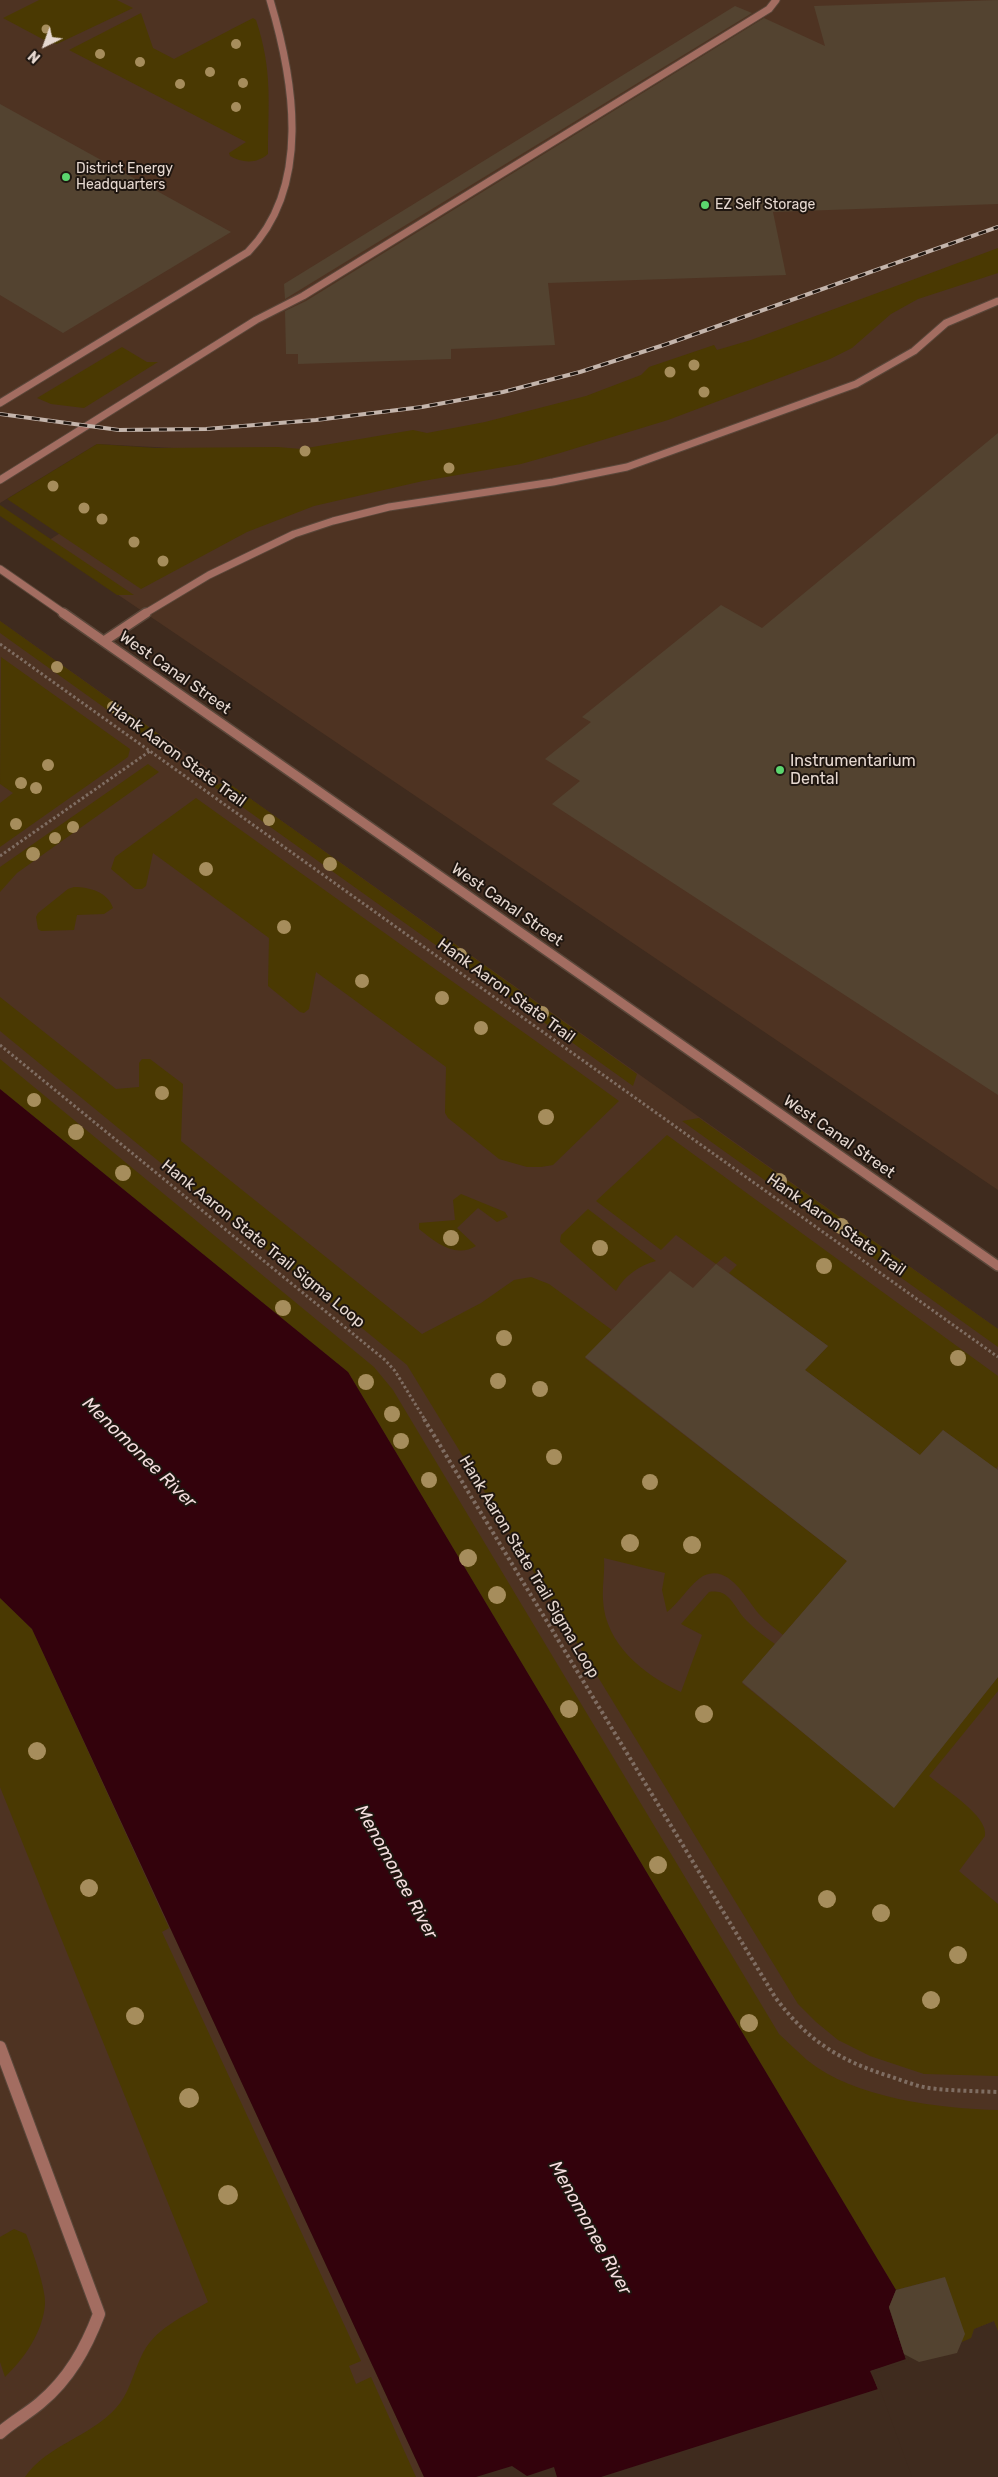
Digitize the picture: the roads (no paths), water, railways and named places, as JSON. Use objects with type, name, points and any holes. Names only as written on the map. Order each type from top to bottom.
[{"type":"street","points":[[0,403],[248,252],[262,238],[280,204],[286,187],[290,152],[290,107],[286,62],[282,36],[270,0]]},
{"type":"street","points":[[0,480],[256,320],[304,296],[760,14],[774,4],[776,0]]},
{"type":"street","points":[[104,641],[162,602],[209,575],[294,534],[333,521],[389,507],[552,482],[626,467],[856,384],[914,351],[946,323],[998,301]]},
{"type":"street","name":"West Canal Street","points":[[0,568],[998,1266]]},
{"type":"street","points":[[0,2047],[100,2314],[87,2347],[70,2373],[43,2401],[0,2433]]},
{"type":"water","name":"Menomonee River","points":[[0,1089],[348,1372],[896,2290],[889,2308],[906,2360],[871,2371],[910,2477],[557,2477],[554,2467],[527,2476],[512,2466],[476,2477],[424,2477],[32,1629],[0,1598]]},
{"type":"railway","points":[[0,414],[119,430],[206,429],[316,420],[422,407],[503,392],[580,372],[667,344],[998,227]]},
{"type":"place","name":"District Energy Headquarters","points":[[66,177]]},
{"type":"place","name":"EZ Self Storage","points":[[705,205]]},
{"type":"place","name":"Instrumentarium Dental","points":[[780,770]]}]
